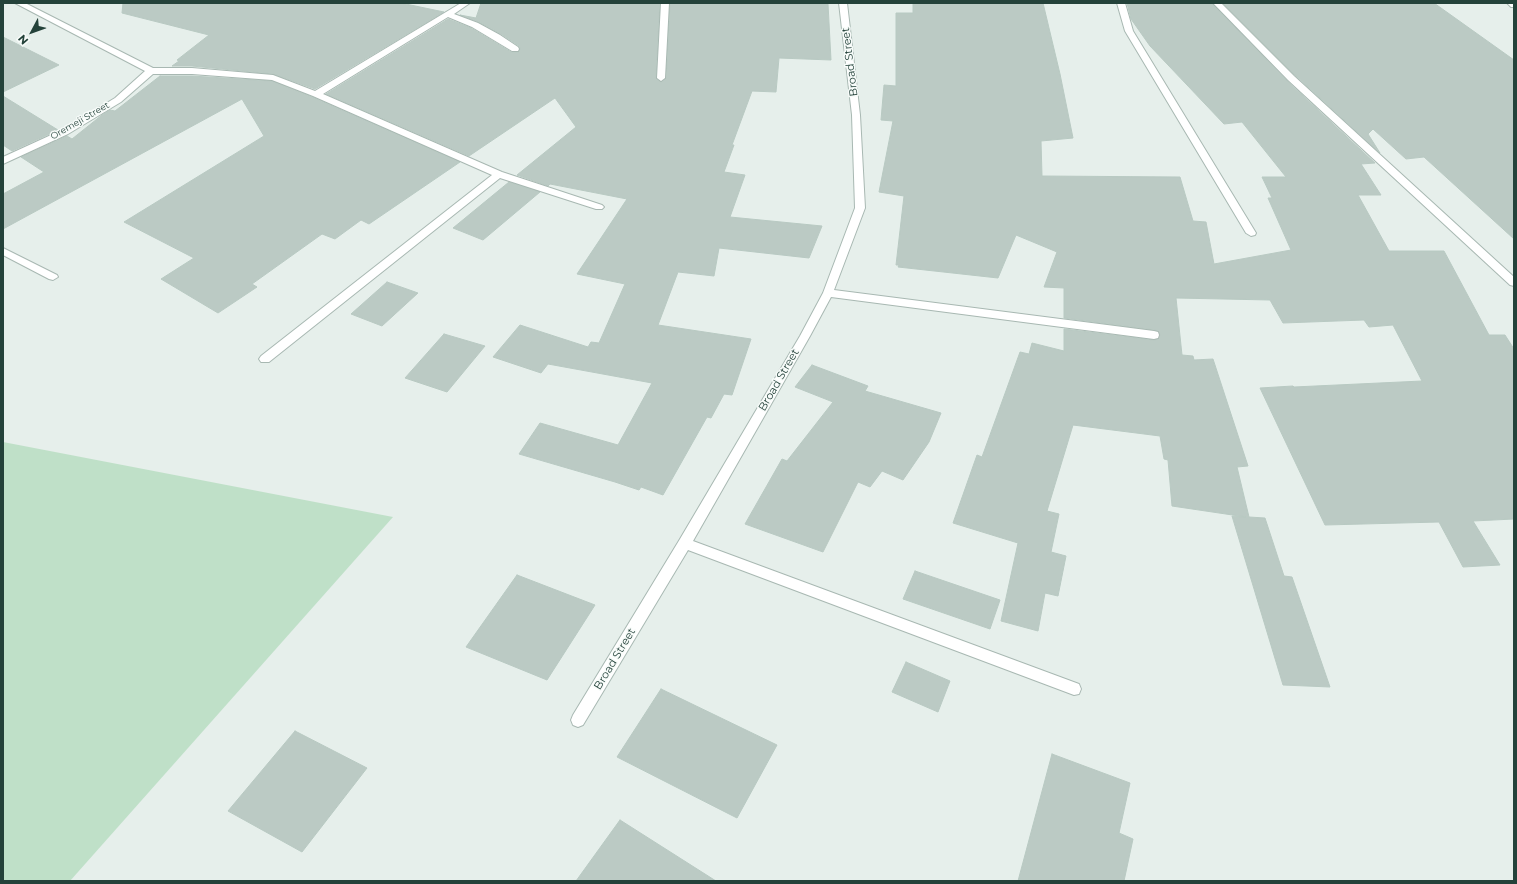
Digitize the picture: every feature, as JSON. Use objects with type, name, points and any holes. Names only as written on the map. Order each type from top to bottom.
[{"type":"street","points":[[19,3],[151,71],[192,71],[273,78],[316,94],[499,174],[599,207]]},
{"type":"street","points":[[316,94],[465,3]]},
{"type":"street","points":[[661,78],[665,3]]},
{"type":"street","name":"Broad Street","points":[[578,720],[685,543],[828,293],[860,208],[856,115],[843,3]]},
{"type":"street","points":[[1121,3],[1130,31],[1251,233]]},
{"type":"street","points":[[1217,3],[1291,78],[1514,283]]},
{"type":"street","points":[[448,14],[475,25],[515,49]]},
{"type":"street","name":"Oremeji Street","points":[[3,161],[65,132],[118,100],[151,71]]},
{"type":"street","points":[[265,359],[499,174]]},
{"type":"street","points":[[3,251],[53,277]]},
{"type":"street","points":[[828,293],[1154,335]]},
{"type":"street","points":[[685,543],[1074,689]]},
{"type":"green space","points":[[3,442],[393,517],[70,881],[3,881]]},
{"type":"building","points":[[123,3],[401,3],[444,12],[315,89],[273,74],[192,66],[172,66],[179,61],[177,60],[209,35],[122,13]]},
{"type":"building","points":[[481,3],[660,3],[656,78],[661,82],[666,78],[670,3],[828,4],[831,60],[779,58],[776,92],[752,91],[732,145],[734,145],[724,172],[745,175],[730,217],[822,226],[809,258],[719,248],[714,276],[678,272],[658,325],[751,339],[732,395],[724,394],[711,418],[707,417],[663,495],[641,487],[639,490],[519,454],[540,423],[618,445],[652,383],[548,364],[541,373],[493,357],[520,325],[588,347],[591,342],[599,343],[625,284],[577,274],[627,199],[550,184],[548,186],[517,175],[576,127],[555,98],[469,156],[326,94],[448,19],[471,28],[511,52],[519,52],[519,46],[501,34],[479,22],[460,15],[476,18]]},
{"type":"building","points":[[913,3],[1043,3],[1073,138],[1041,141],[1042,176],[1180,177],[1193,221],[1206,222],[1214,264],[1291,250],[1268,198],[1272,198],[1262,177],[1286,177],[1242,122],[1224,124],[1150,46],[1131,19],[1127,3],[1212,3],[1287,81],[1375,163],[1361,164],[1381,195],[1358,195],[1389,251],[1444,251],[1489,335],[1505,335],[1514,349],[1514,519],[1473,521],[1500,565],[1463,567],[1439,522],[1325,525],[1260,388],[1422,381],[1393,325],[1369,327],[1364,320],[1283,323],[1270,300],[1176,298],[1182,355],[1193,356],[1194,360],[1213,359],[1248,466],[1237,467],[1249,517],[1265,518],[1284,576],[1292,577],[1330,687],[1283,685],[1232,516],[1246,517],[1172,506],[1168,460],[1164,459],[1160,436],[1073,425],[1047,511],[1059,514],[1051,552],[1066,556],[1058,596],[1045,593],[1038,631],[1001,621],[1018,543],[953,523],[977,455],[982,457],[1020,352],[1029,354],[1032,343],[1064,351],[1064,329],[1154,340],[1158,339],[1160,335],[1158,331],[1154,330],[1064,318],[1064,288],[1044,287],[1057,252],[1016,235],[998,278],[898,267],[899,265],[896,265],[904,196],[879,192],[893,121],[881,120],[884,85],[896,86],[896,13],[913,13]]},
{"type":"building","points":[[1223,3],[1434,3],[1514,60],[1514,239],[1424,157],[1406,159],[1373,129],[1368,134],[1380,153],[1295,75]]},
{"type":"building","points":[[3,37],[59,65],[3,92]]},
{"type":"building","points":[[160,76],[192,76],[272,81],[460,162],[369,224],[361,220],[335,239],[322,234],[252,284],[257,287],[218,313],[161,279],[194,258],[124,222],[264,136],[242,99],[3,229],[3,194],[44,172],[21,157],[67,136],[72,139],[102,115],[110,110],[115,111]]},
{"type":"building","points":[[3,96],[58,130],[12,151],[3,145]]},
{"type":"building","points":[[509,182],[540,192],[483,240],[453,228]]},
{"type":"building","points":[[387,282],[418,293],[382,326],[351,314]]},
{"type":"building","points":[[444,334],[485,346],[447,392],[405,378]]},
{"type":"building","points":[[812,365],[868,386],[865,391],[941,413],[929,442],[903,480],[882,471],[870,487],[858,482],[823,552],[745,524],[782,459],[787,461],[833,402],[795,387]]},
{"type":"building","points":[[915,571],[1000,600],[990,629],[903,599]]},
{"type":"building","points":[[517,575],[595,605],[547,680],[466,647]]},
{"type":"building","points":[[906,662],[950,681],[938,712],[892,692]]},
{"type":"building","points":[[661,689],[777,745],[737,818],[617,757]]},
{"type":"building","points":[[295,731],[367,768],[302,852],[228,811]]},
{"type":"building","points":[[1052,754],[1130,783],[1119,833],[1133,839],[1124,881],[1018,881]]},
{"type":"building","points":[[620,820],[716,881],[576,881]]}]
